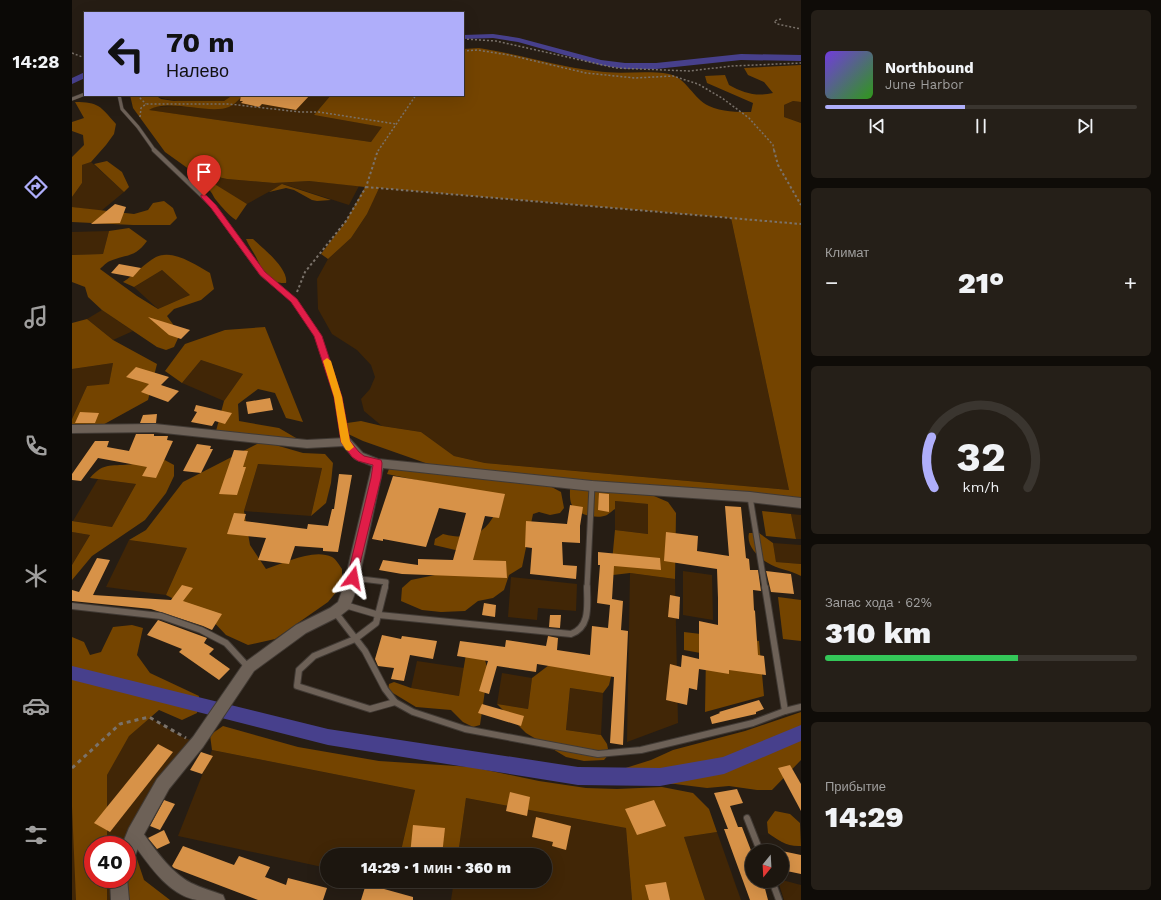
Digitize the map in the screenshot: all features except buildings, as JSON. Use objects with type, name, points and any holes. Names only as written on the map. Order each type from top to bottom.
[{"type":"street","points":[[72,429],[155,428],[307,444],[346,442],[355,454],[362,459],[378,463],[592,486],[750,497],[801,503]]},
{"type":"street","points":[[218,900],[185,888],[172,878],[159,866],[135,834],[163,784],[201,736],[249,667],[301,629],[340,609],[353,578],[376,478],[378,463]]},
{"type":"street","points":[[119,888],[120,900]]},
{"type":"lane","points":[[72,99],[84,94]]},
{"type":"lane","points":[[119,96],[122,109],[138,127],[155,151],[213,206],[262,274],[294,300],[318,336],[338,397],[346,442]]},
{"type":"lane","points":[[340,609],[379,615],[571,634],[579,632],[584,626],[586,619],[592,486]]},
{"type":"lane","points":[[750,497],[785,711]]},
{"type":"lane","points":[[353,578],[386,582],[376,623],[355,639],[314,656],[299,670],[297,686],[370,709],[395,702]]},
{"type":"lane","points":[[72,606],[161,616],[201,630],[226,643],[249,667]]},
{"type":"lane","points":[[340,609],[355,639],[365,652],[385,689],[395,702],[413,712],[465,729],[598,754],[641,750],[687,740],[753,723],[785,711],[801,707]]},
{"type":"lane","points":[[747,818],[757,844]]},
{"type":"lane","points":[[775,888],[779,900]]},
{"type":"path","points":[[781,19],[774,22],[801,29]]},
{"type":"path","points":[[464,39],[496,40],[616,68],[689,71],[732,66],[801,63]]},
{"type":"path","points":[[464,51],[477,50],[509,55],[586,72],[635,78],[673,76],[698,84],[722,98],[749,118],[773,145],[778,165],[801,205]]},
{"type":"path","points":[[72,54],[84,58]]},
{"type":"path","points":[[138,96],[146,104]]},
{"type":"path","points":[[294,300],[305,272],[346,221],[366,187],[378,150],[415,96]]},
{"type":"path","points":[[138,127],[141,108],[146,104],[229,104],[287,111],[319,112],[396,124]]},
{"type":"path","points":[[366,187],[801,224]]},
{"type":"path","points":[[72,768],[120,724],[149,717],[182,736],[201,736]]},
{"type":"shaded area","points":[[479,48],[596,71],[614,73],[651,72],[669,74],[681,80],[703,103],[724,111],[735,112],[751,112],[753,103],[707,83],[705,76],[725,75],[729,85],[734,88],[750,94],[761,95],[773,93],[764,82],[748,75],[744,68],[801,65],[801,102],[793,101],[784,105],[784,117],[801,123],[801,507],[434,466],[363,441],[346,433],[347,423],[361,421],[421,432],[454,456],[485,463],[789,490],[731,218],[379,188],[367,214],[351,238],[328,259],[321,254],[346,221],[365,187],[309,181],[274,183],[227,179],[195,172],[247,204],[236,220],[230,216],[207,188],[194,179],[191,173],[193,172],[165,152],[133,108],[130,96],[156,96],[161,99],[174,101],[224,101],[232,96],[243,96],[231,106],[221,109],[167,106],[149,110],[371,142],[382,127],[314,115],[330,96],[464,96],[464,49]]},
{"type":"shaded area","points":[[157,96],[232,96],[224,101],[216,102],[177,101]]},
{"type":"shaded area","points":[[243,96],[330,96],[314,115],[383,127],[371,142],[148,110],[153,107],[174,106],[229,107]]},
{"type":"shaded area","points":[[793,101],[801,102],[801,123],[784,117],[784,105]]},
{"type":"shaded area","points":[[75,102],[89,103],[98,106],[116,124],[114,134],[106,145],[91,162],[82,165],[82,183],[72,197],[72,157],[84,145],[83,135],[72,131],[72,122],[84,118]]},
{"type":"shaded area","points":[[107,161],[122,172],[129,187],[124,192],[94,164]]},
{"type":"shaded area","points":[[91,162],[124,192],[101,211],[72,207],[72,197],[82,183],[82,165]]},
{"type":"shaded area","points":[[193,172],[227,179],[274,183],[309,181],[359,186],[349,205],[283,184],[247,204]]},
{"type":"shaded area","points":[[282,184],[331,200],[312,200],[294,190],[286,188],[269,192]]},
{"type":"shaded area","points":[[378,188],[731,218],[789,490],[485,463],[454,456],[421,432],[382,426],[364,411],[361,399],[370,389],[375,377],[371,365],[357,350],[332,334],[318,309],[317,279],[328,259],[351,238],[367,214]]},
{"type":"shaded area","points":[[164,201],[173,208],[177,218],[170,225],[72,222],[72,207],[134,214],[148,210],[153,203]]},
{"type":"shaded area","points":[[129,228],[147,241],[134,253],[109,262],[100,269],[137,296],[158,309],[190,295],[162,270],[134,287],[123,282],[156,257],[163,255],[177,256],[210,273],[214,289],[201,300],[174,309],[167,316],[180,334],[174,347],[166,350],[157,347],[102,310],[88,297],[85,287],[72,282],[72,255],[103,254],[109,231]]},
{"type":"shaded area","points":[[109,231],[103,254],[72,255],[72,232]]},
{"type":"shaded area","points":[[246,239],[253,239],[280,265],[286,277],[286,283],[275,281],[267,275]]},
{"type":"shaded area","points":[[162,270],[190,295],[158,309],[134,287]]},
{"type":"shaded area","points":[[102,310],[133,331],[113,340],[87,319]]},
{"type":"shaded area","points":[[87,319],[113,340],[157,364],[148,400],[99,427],[72,427],[72,419],[87,386],[109,384],[113,363],[72,369],[72,323]]},
{"type":"shaded area","points":[[265,327],[303,422],[286,418],[275,393],[258,389],[238,404],[239,421],[279,428],[296,438],[290,443],[216,431],[224,401],[243,374],[201,360],[182,383],[165,371],[185,344],[225,330]]},
{"type":"shaded area","points":[[201,360],[243,374],[224,401],[182,383]]},
{"type":"shaded area","points":[[113,363],[109,385],[87,386],[72,419],[72,369]]},
{"type":"shaded area","points":[[259,443],[272,444],[303,453],[325,454],[333,463],[331,483],[326,503],[311,516],[322,468],[258,464],[244,511],[250,545],[266,569],[308,555],[317,554],[332,557],[342,569],[342,585],[328,602],[275,639],[248,645],[226,635],[208,616],[166,595],[187,548],[129,540],[146,530],[183,482]]},
{"type":"shaded area","points":[[161,458],[174,465],[174,476],[166,493],[145,520],[92,556],[72,580],[72,565],[90,535],[72,532],[72,521],[112,527],[136,484],[90,478],[104,467],[136,464]]},
{"type":"shaded area","points":[[258,464],[322,468],[311,516],[244,511]]},
{"type":"shaded area","points":[[395,466],[546,484],[561,492],[564,508],[560,513],[550,515],[539,512],[533,514],[522,567],[509,575],[504,590],[493,598],[478,601],[465,611],[441,612],[422,610],[401,601],[402,588],[411,580],[459,570],[464,552],[434,545],[435,539],[443,534],[466,536],[481,531],[493,518],[504,498],[387,474],[389,469]]},
{"type":"shaded area","points":[[98,479],[136,484],[112,527],[73,521]]},
{"type":"shaded area","points":[[570,487],[654,496],[668,502],[676,513],[675,579],[630,573],[613,575],[611,572],[615,530],[648,534],[648,504],[615,501],[615,509],[607,515],[599,517],[585,515],[577,511],[572,506]]},
{"type":"shaded area","points":[[615,501],[648,504],[648,534],[615,530]]},
{"type":"shaded area","points":[[762,511],[791,514],[796,539],[766,536]]},
{"type":"shaded area","points":[[791,514],[801,515],[801,539],[796,539]]},
{"type":"shaded area","points":[[72,532],[90,535],[72,565]]},
{"type":"shaded area","points":[[749,533],[759,533],[773,543],[776,562],[801,564],[801,576],[772,565],[760,558],[751,547],[749,542]]},
{"type":"shaded area","points":[[129,540],[187,548],[166,595],[106,587]]},
{"type":"shaded area","points":[[773,543],[801,545],[801,564],[776,562]]},
{"type":"shaded area","points":[[683,571],[712,575],[713,620],[683,615]]},
{"type":"shaded area","points":[[630,573],[675,579],[678,723],[627,742]]},
{"type":"shaded area","points":[[511,577],[577,584],[576,611],[538,608],[537,620],[508,617]]},
{"type":"shaded area","points":[[778,597],[801,600],[801,641],[783,639]]},
{"type":"shaded area","points":[[132,625],[143,628],[137,655],[150,673],[199,696],[197,713],[182,720],[159,710],[129,736],[107,775],[107,836],[84,836],[84,888],[107,888],[107,900],[76,900],[72,807],[72,637],[84,642],[90,655],[101,652],[113,627]]},
{"type":"shaded area","points":[[684,632],[759,641],[764,696],[705,712],[706,654],[684,650]]},
{"type":"shaded area","points":[[466,654],[484,657],[488,670],[480,725],[473,727],[463,722],[451,710],[416,707],[388,690],[389,684],[394,682],[411,688],[459,696]]},
{"type":"shaded area","points":[[417,661],[464,668],[459,696],[411,688]]},
{"type":"shaded area","points":[[553,662],[613,669],[609,685],[603,693],[570,688],[566,730],[601,735],[607,744],[609,754],[604,760],[584,761],[566,757],[526,733],[497,704],[528,709],[532,678]]},
{"type":"shaded area","points":[[502,673],[532,678],[528,709],[497,704]]},
{"type":"shaded area","points":[[570,688],[603,693],[601,735],[566,730]]},
{"type":"shaded area","points":[[801,712],[801,760],[772,790],[757,790],[729,786],[707,788],[675,784],[615,784],[612,781],[616,771],[651,760],[673,750],[745,731]]},
{"type":"shaded area","points":[[149,717],[182,737],[193,741],[143,834],[136,853],[136,836],[84,836],[84,888],[127,888],[127,900],[72,900],[72,768]]},
{"type":"shaded area","points":[[223,726],[298,747],[379,761],[472,767],[539,781],[586,788],[617,789],[662,787],[693,793],[709,809],[717,832],[684,837],[705,900],[632,900],[626,828],[466,798],[459,848],[402,848],[415,790],[212,750],[210,735]]},
{"type":"shaded area","points":[[212,750],[415,790],[402,848],[320,848],[320,866],[178,836]]},
{"type":"shaded area","points":[[466,798],[626,828],[632,900],[451,900],[453,888],[552,888],[552,848],[459,848]]},
{"type":"shaded area","points":[[775,811],[790,814],[800,823],[801,846],[787,844],[768,833],[767,822]]},
{"type":"shaded area","points":[[717,832],[741,900],[705,900],[684,837]]},
{"type":"shaded area","points":[[136,856],[144,880],[170,900],[125,900],[126,888],[136,888]]},
{"type":"shaded area","points":[[789,882],[801,885],[801,900],[784,900],[780,888],[789,888]]},
{"type":"waterway","points":[[464,37],[493,36],[519,40],[600,62],[625,66],[656,66],[741,57],[801,58]]},
{"type":"waterway","points":[[72,81],[84,75]]},
{"type":"waterway","points":[[72,673],[328,737],[578,776],[660,777],[724,765],[801,733]]},
{"type":"slow traffic","points":[[327,361],[338,397],[346,442],[349,447]]},
{"type":"route","points":[[204,196],[213,206],[262,274],[294,300],[318,336],[338,397],[346,442],[355,454],[362,459],[378,463],[376,478],[353,578]]}]
